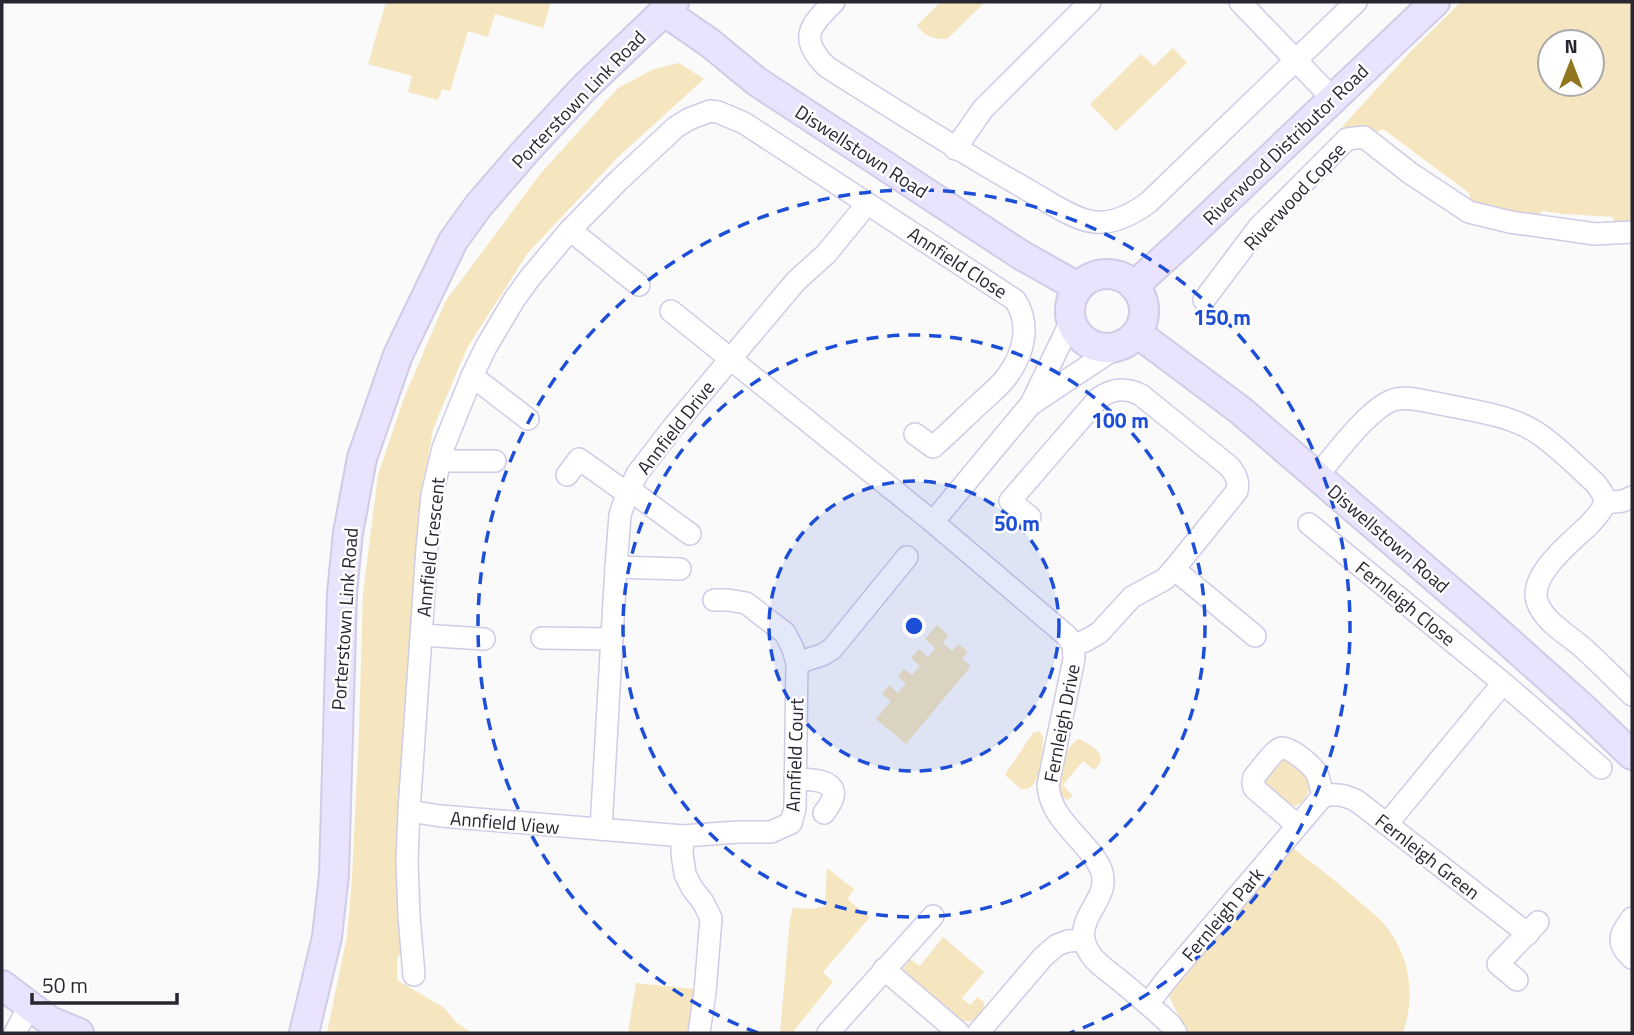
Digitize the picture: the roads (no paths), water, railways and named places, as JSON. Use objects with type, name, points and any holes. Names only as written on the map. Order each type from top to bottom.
[{"type":"street","points":[[834,2],[812,25],[809,35],[810,47],[827,67],[955,149],[1082,220],[1093,222],[1115,220],[1138,211],[1149,202],[1356,2]]},
{"type":"street","points":[[955,149],[983,109],[1090,2]]},
{"type":"street","points":[[1240,2],[1289,66],[1333,99]]},
{"type":"street","name":"Riverwood Distributor Road","points":[[1134,286],[1435,2]]},
{"type":"street","name":"Diswellstown Road","points":[[664,5],[756,81],[1021,256],[1077,287]]},
{"type":"street","name":"Porterstown Link Road","points":[[304,1033],[327,937],[334,875],[342,593],[348,533],[362,458],[398,355],[453,241],[479,205],[585,87],[664,5]]},
{"type":"street","name":"Annfield Crescent","points":[[414,975],[407,861],[432,495],[443,448],[486,347],[514,300],[570,230],[618,181],[689,118],[710,111],[744,123],[867,204]]},
{"type":"street","name":"Riverwood Copse","points":[[1204,299],[1259,227],[1347,139],[1364,137],[1410,173],[1469,212],[1510,222],[1595,234],[1632,232]]},
{"type":"street","name":"Annfield Drive","points":[[601,830],[620,515],[629,492],[637,474],[674,426],[796,281],[826,254],[867,204]]},
{"type":"street","name":"Annfield Close","points":[[867,204],[1015,299],[1022,309],[1024,340],[1007,377],[933,447],[915,433]]},
{"type":"street","points":[[570,230],[639,285]]},
{"type":"street","points":[[1031,404],[1127,340],[1143,321],[1141,296],[1124,278],[1099,274],[1087,279],[1077,287],[1069,309],[1075,332],[1094,346],[1105,348],[1127,340]]},
{"type":"street","points":[[671,311],[933,522],[1066,636],[1073,645],[1099,633],[1132,597],[1165,579],[1237,491],[1237,476],[1230,467],[1141,395],[1118,389],[1098,399],[1010,501],[1030,517]]},
{"type":"street","points":[[933,522],[1031,404],[1071,321]]},
{"type":"street","name":"Diswellstown Road","points":[[1127,340],[1240,410],[1513,645],[1632,755]]},
{"type":"street","points":[[472,376],[528,419]]},
{"type":"street","points":[[1317,476],[1372,413],[1393,400],[1404,398],[1496,416],[1519,423],[1538,433],[1596,484],[1605,502],[1597,516],[1539,579],[1535,593],[1538,604],[1546,617],[1632,695]]},
{"type":"street","points":[[567,475],[579,459],[690,534]]},
{"type":"street","points":[[440,461],[495,461]]},
{"type":"street","points":[[1605,502],[1632,497]]},
{"type":"street","name":"Fernleigh Close","points":[[1308,524],[1503,682],[1601,768]]},
{"type":"street","points":[[797,663],[832,649],[907,557]]},
{"type":"street","points":[[616,567],[680,569]]},
{"type":"street","points":[[1174,569],[1255,636]]},
{"type":"street","name":"Annfield Court","points":[[601,830],[682,836],[771,832],[791,823],[795,808],[797,663],[793,649],[785,633],[746,603],[714,600]]},
{"type":"street","points":[[422,635],[484,639]]},
{"type":"street","points":[[542,638],[612,639]]},
{"type":"street","name":"Fernleigh Drive","points":[[1073,645],[1074,659],[1048,785],[1054,809],[1100,866],[1104,881],[1086,924],[1084,940]]},
{"type":"street","points":[[1387,824],[1503,682]]},
{"type":"street","points":[[1297,825],[1254,788],[1254,777],[1278,749],[1290,749],[1312,768],[1323,796]]},
{"type":"street","points":[[795,779],[818,780],[828,785],[833,792],[833,798],[824,813]]},
{"type":"street","name":"Fernleigh Green","points":[[1323,796],[1331,794],[1357,801],[1533,928],[1498,964],[1517,980]]},
{"type":"street","name":"Fernleigh Park","points":[[1148,1004],[1323,796]]},
{"type":"street","name":"Annfield View","points":[[409,811],[601,830]]},
{"type":"street","points":[[682,836],[685,874],[711,918],[699,1033]]},
{"type":"street","points":[[828,1033],[933,916]]},
{"type":"street","points":[[1632,918],[1620,941],[1632,958]]},
{"type":"street","points":[[978,1033],[1042,957],[1057,945],[1084,940],[1092,957],[1148,1004],[1176,1033]]},
{"type":"street","points":[[884,969],[960,1033]]},
{"type":"street","points":[[2,985],[50,1021],[79,1033]]},
{"type":"street","points":[[15,1033],[29,1006]]}]
